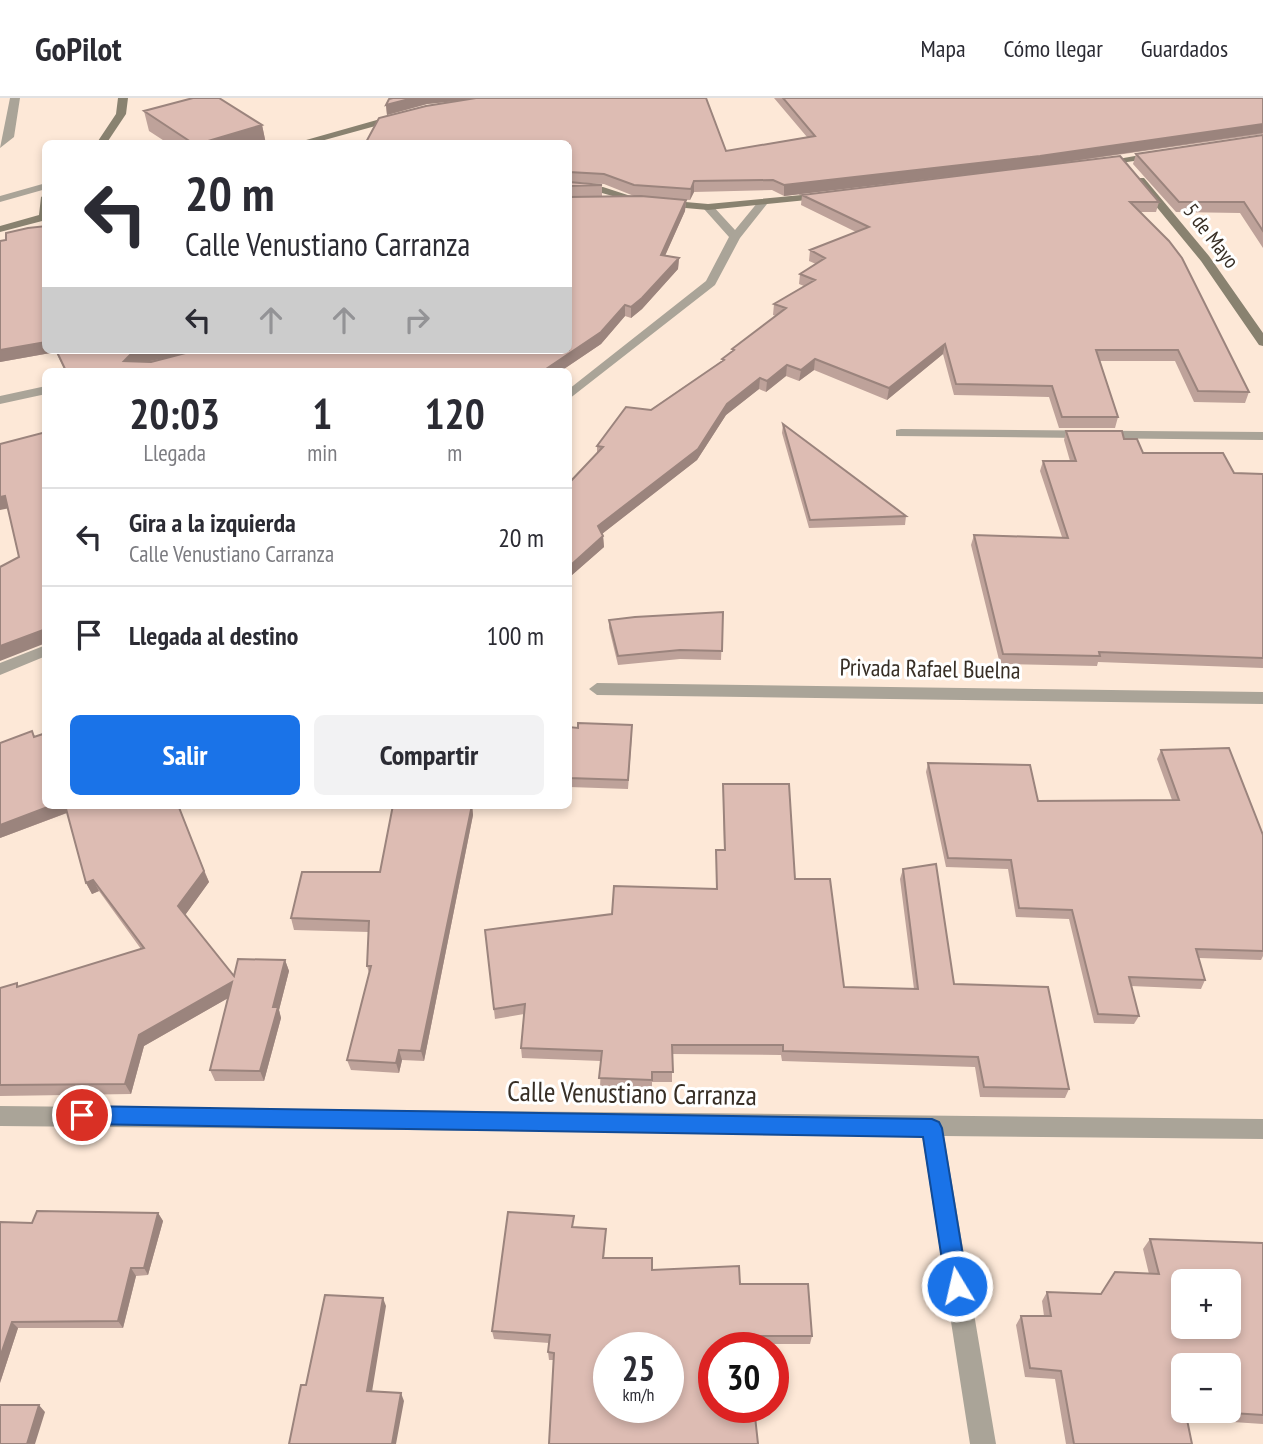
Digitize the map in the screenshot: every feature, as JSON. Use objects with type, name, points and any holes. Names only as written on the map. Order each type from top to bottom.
[{"type":"main road","points":[[104,140],[121,114],[122,98]]},
{"type":"main road","points":[[312,140],[414,113]]},
{"type":"main road","points":[[1086,165],[1173,152]]},
{"type":"main road","name":"5 de Mayo","points":[[1121,160],[1181,226],[1230,290],[1263,342]]},
{"type":"main road","points":[[572,187],[603,190],[641,201]]},
{"type":"main road","points":[[606,203],[641,201],[708,207],[762,204],[830,195]]},
{"type":"main road","points":[[0,229],[42,217]]},
{"type":"street","points":[[0,145],[9,138],[15,98]]},
{"type":"street","points":[[1,200],[42,187]]},
{"type":"street","points":[[572,393],[711,283],[735,237],[762,204]]},
{"type":"street","points":[[708,207],[735,237]]},
{"type":"street","points":[[0,400],[42,391]]},
{"type":"street","points":[[901,433],[1263,436]]},
{"type":"street","points":[[0,669],[42,652]]},
{"type":"street","name":"Privada Rafael Buelna","points":[[597,689],[1263,698]]},
{"type":"street","name":"Calle Venustiano Carranza","points":[[0,1116],[371,1118],[932,1128],[1263,1129]]},
{"type":"street","points":[[932,1128],[982,1444]]},
{"type":"building","points":[[193,98],[219,98],[262,125],[211,140],[188,140],[144,111]]},
{"type":"building","points":[[413,98],[386,105],[389,99]]},
{"type":"building","points":[[476,98],[706,98],[726,151],[815,136],[783,98],[1263,98],[1263,124],[1040,156],[784,185],[773,180],[694,181],[691,189],[634,185],[604,174],[572,172],[572,140],[367,140],[379,118],[426,106]]},
{"type":"building","points":[[1263,135],[1263,231],[1244,202],[1179,202],[1136,154]]},
{"type":"building","points":[[1120,156],[1159,202],[1130,202],[1182,258],[1249,392],[1198,391],[1178,350],[1096,350],[1118,417],[1062,417],[1052,386],[956,384],[945,344],[889,388],[815,359],[801,370],[787,365],[767,381],[760,378],[727,404],[698,449],[598,526],[603,536],[572,564],[572,480],[603,447],[597,446],[626,407],[651,410],[724,360],[722,359],[734,350],[732,349],[786,308],[774,304],[815,280],[800,274],[825,258],[810,250],[869,227],[802,195]]},
{"type":"building","points":[[572,182],[602,185],[572,186]]},
{"type":"building","points":[[641,196],[686,200],[661,255],[679,258],[642,298],[631,307],[625,305],[601,332],[572,352],[572,197]]},
{"type":"building","points":[[42,226],[42,343],[0,350],[0,241],[6,240],[6,233]]},
{"type":"building","points":[[58,354],[131,354],[124,361],[151,362],[182,354],[568,354],[547,368],[65,368]]},
{"type":"building","points":[[783,424],[906,516],[810,520]]},
{"type":"building","points":[[1066,431],[1122,431],[1124,439],[1137,439],[1143,453],[1223,453],[1234,473],[1263,474],[1263,658],[1099,652],[1100,656],[1003,654],[974,535],[1068,538],[1043,461],[1076,461]]},
{"type":"building","points":[[42,433],[42,630],[0,646],[0,567],[19,557],[5,496],[0,497],[0,444]]},
{"type":"building","points":[[723,612],[722,651],[680,650],[618,656],[609,620],[635,617]]},
{"type":"building","points":[[578,723],[632,725],[628,780],[572,778],[572,727],[578,728]]},
{"type":"building","points":[[32,731],[34,737],[42,734],[42,809],[0,825],[0,743]]},
{"type":"building","points":[[1229,748],[1263,835],[1263,951],[1196,949],[1205,980],[1129,977],[1139,1016],[1098,1014],[1072,910],[1019,908],[1011,860],[948,858],[928,763],[1030,765],[1038,801],[1179,800],[1161,750]]},
{"type":"building","points":[[723,784],[789,784],[795,879],[830,879],[844,987],[918,989],[903,869],[936,864],[954,984],[1048,987],[1069,1089],[984,1087],[978,1057],[783,1051],[783,1045],[672,1045],[673,1072],[652,1072],[652,1080],[599,1078],[602,1051],[521,1048],[525,1004],[494,1009],[485,930],[612,914],[614,886],[717,889],[716,850],[725,850]]},
{"type":"building","points":[[66,809],[180,809],[204,871],[178,906],[234,976],[238,959],[285,960],[273,1007],[278,1007],[260,1071],[210,1070],[232,982],[139,1035],[125,1084],[0,1085],[0,988],[17,983],[17,987],[144,948],[93,880],[86,883]]},
{"type":"building","points":[[392,809],[471,809],[421,1051],[399,1050],[396,1063],[347,1060],[371,966],[367,966],[369,921],[291,918],[302,872],[380,872]]},
{"type":"building","points":[[37,1211],[158,1213],[144,1268],[131,1268],[118,1321],[12,1322],[0,1357],[0,1222],[32,1223]]},
{"type":"building","points":[[508,1212],[574,1216],[572,1227],[606,1229],[603,1258],[652,1258],[652,1270],[739,1266],[740,1284],[808,1284],[812,1336],[789,1336],[789,1332],[698,1332],[698,1423],[756,1423],[758,1444],[549,1444],[554,1353],[548,1352],[550,1335],[492,1331]]},
{"type":"building","points":[[1150,1239],[1263,1243],[1263,1415],[1241,1414],[1241,1353],[1171,1353],[1171,1423],[1188,1423],[1192,1444],[1074,1444],[1061,1371],[1030,1368],[1021,1316],[1051,1316],[1047,1292],[1101,1294],[1115,1272],[1159,1274]]},
{"type":"building","points":[[325,1295],[383,1298],[367,1391],[401,1393],[392,1444],[289,1444],[301,1385],[306,1385]]},
{"type":"building","points":[[0,1405],[39,1405],[27,1444],[0,1444]]},
{"type":"route","points":[[82,1115],[932,1128],[957,1286]]}]
